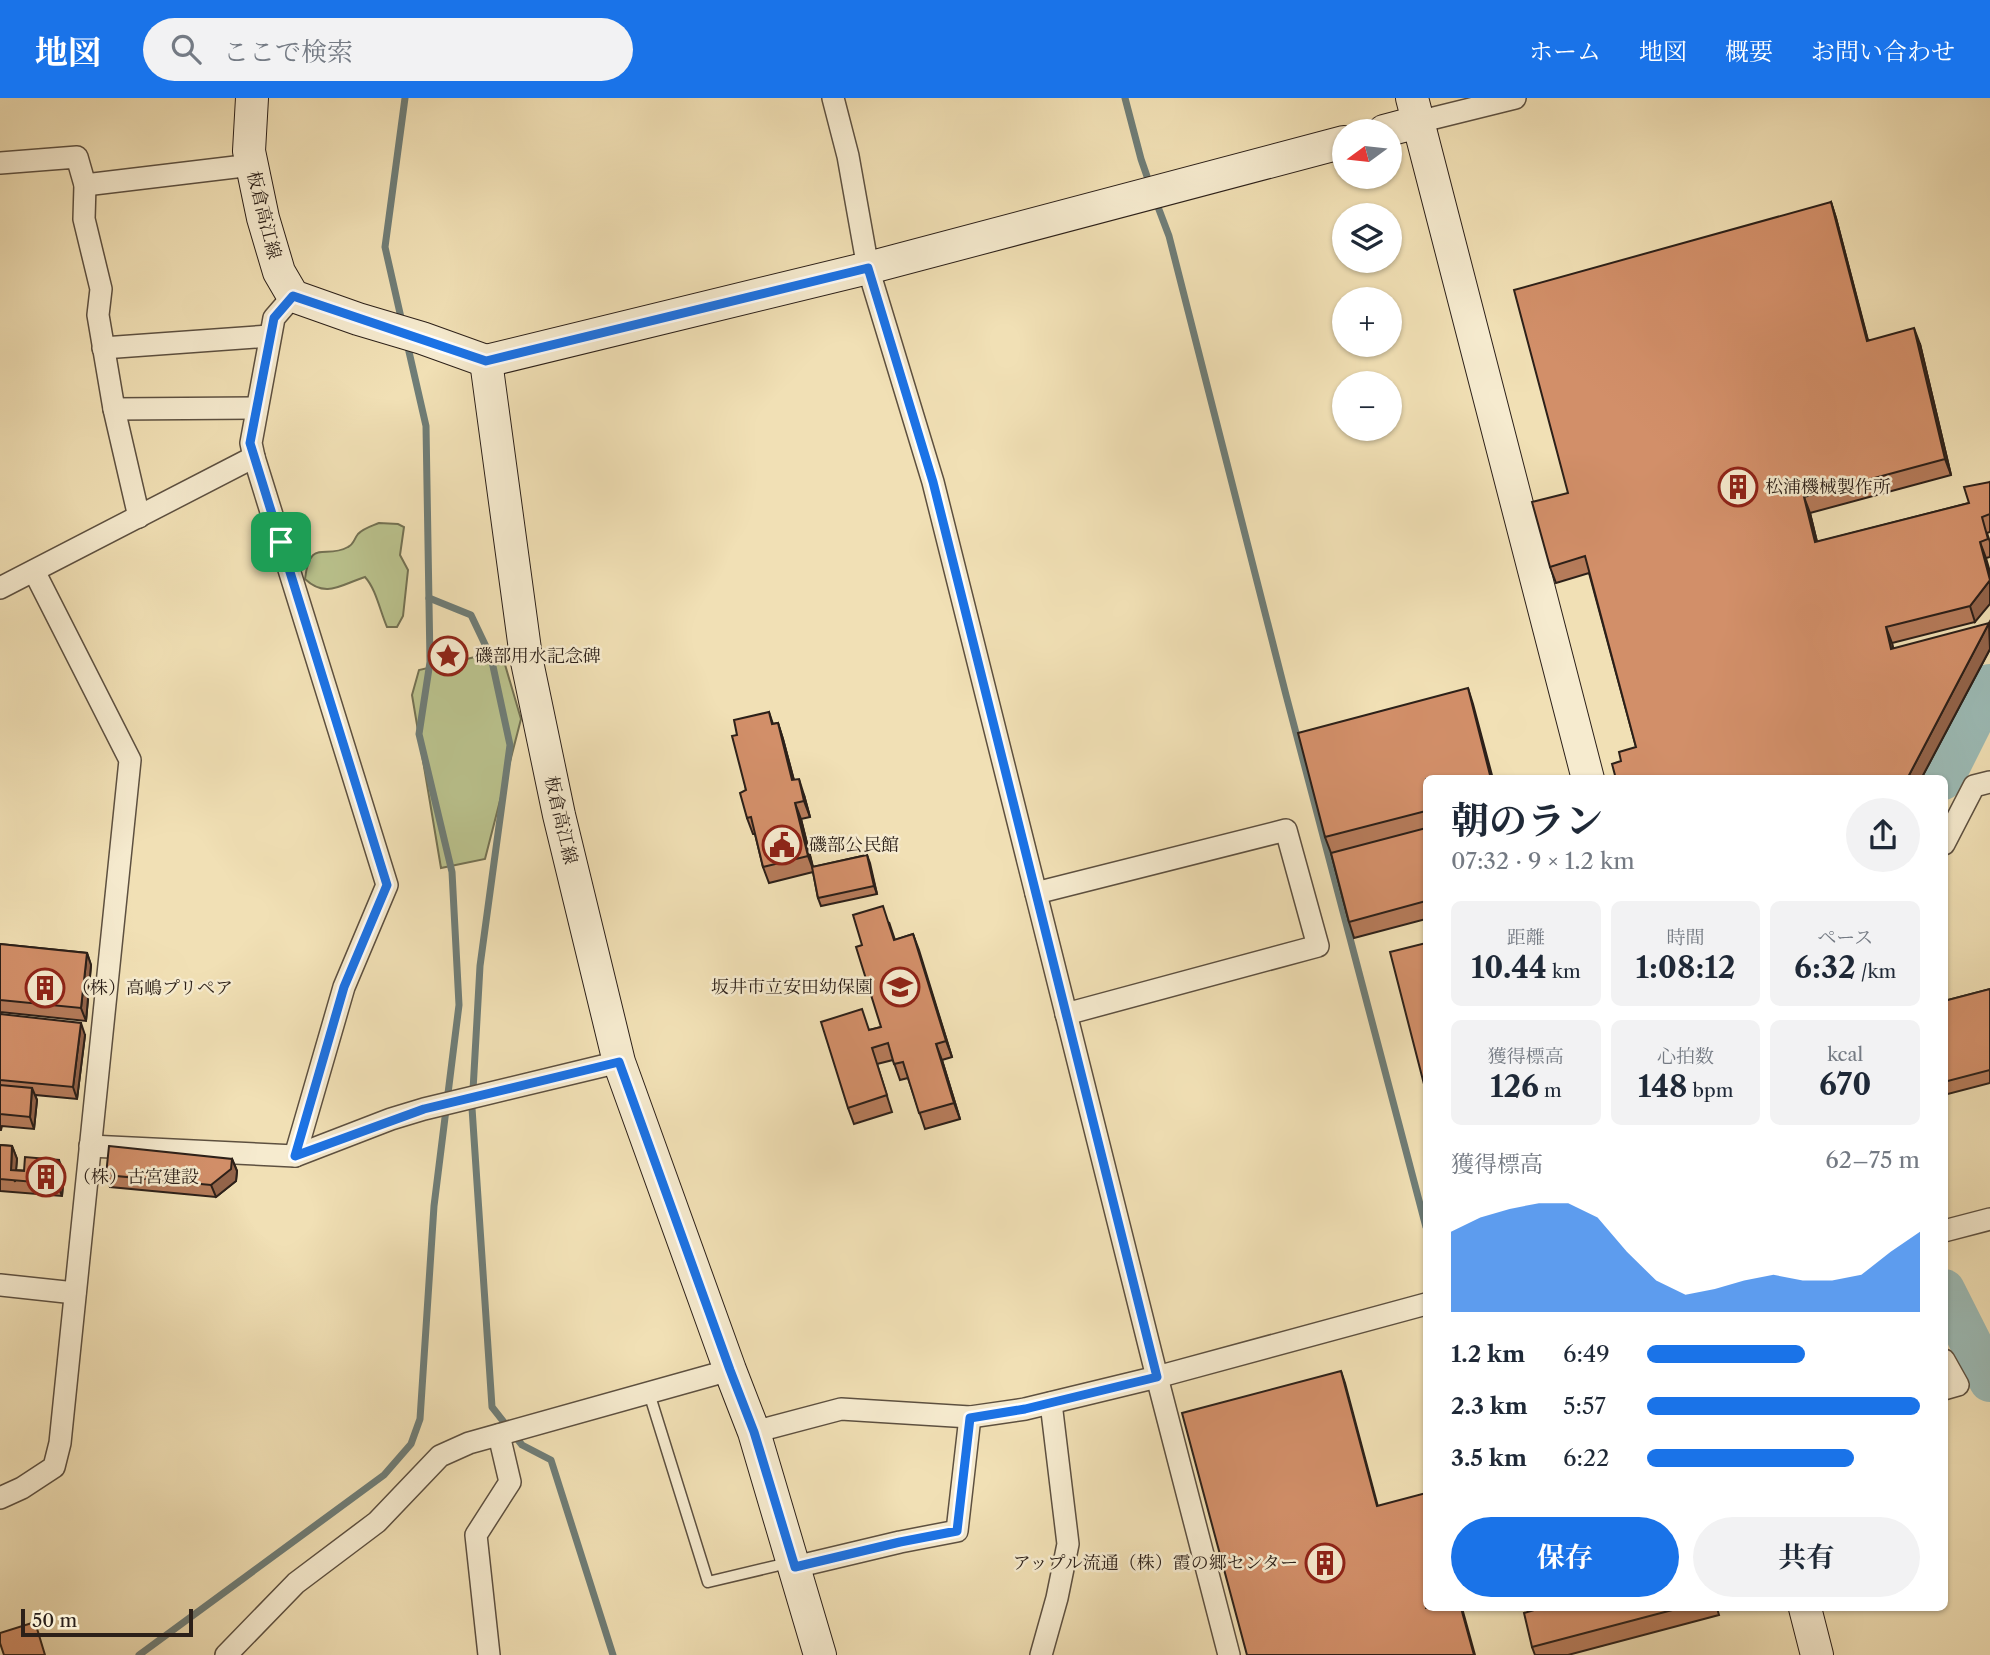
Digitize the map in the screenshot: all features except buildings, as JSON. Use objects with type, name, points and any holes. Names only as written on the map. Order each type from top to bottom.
[{"type":"main road","name":"板倉高江線","points":[[252,98],[249,151],[263,218],[279,272],[293,296]]},
{"type":"main road","points":[[1415,110],[1587,775]]},
{"type":"main road","points":[[293,296],[486,361],[868,268],[1332,145]]},
{"type":"main road","name":"板倉高江線","points":[[486,361],[526,657],[559,815],[619,1062],[754,1432],[820,1655]]},
{"type":"main road","points":[[1806,1611],[1817,1655]]},
{"type":"street","points":[[833,98],[848,156],[868,268],[933,482],[1229,1655]]},
{"type":"street","points":[[1415,110],[1515,98]]},
{"type":"street","points":[[0,163],[77,157],[85,185],[84,219],[101,289],[98,315],[103,348],[139,517]]},
{"type":"street","points":[[85,185],[252,165]]},
{"type":"street","points":[[293,296],[274,318],[250,443],[387,885],[344,987],[295,1156]]},
{"type":"street","points":[[103,348],[270,336]]},
{"type":"street","points":[[114,409],[257,408]]},
{"type":"street","points":[[0,588],[254,457]]},
{"type":"street","points":[[0,1498],[22,1488],[54,1466],[60,1443],[130,760],[34,571]]},
{"type":"street","points":[[1948,836],[1974,786],[1990,782]]},
{"type":"street","points":[[1036,893],[1286,830],[1318,946],[1066,1014]]},
{"type":"street","points":[[90,1146],[295,1156],[424,1109],[619,1062]]},
{"type":"street","points":[[1948,1230],[1990,1219]]},
{"type":"street","points":[[0,1285],[75,1293]]},
{"type":"street","points":[[754,1432],[841,1409],[970,1418],[1025,1409],[1157,1377],[1423,1305]]},
{"type":"street","points":[[1948,1367],[1958,1385],[1948,1388]]},
{"type":"street","points":[[226,1655],[296,1584],[377,1522],[440,1456],[499,1434],[730,1370]]},
{"type":"street","points":[[1041,1655],[1068,1544],[1051,1403]]},
{"type":"street","points":[[794,1564],[957,1531],[970,1418]]},
{"type":"street","points":[[489,1655],[476,1535],[510,1482],[499,1434]]},
{"type":"lane","points":[[649,1393],[708,1582],[794,1564]]},
{"type":"green space","points":[[379,523],[404,527],[400,555],[408,570],[403,616],[397,627],[387,627],[375,594],[365,577],[327,589],[313,585],[305,579],[307,566],[315,554],[348,547],[360,532]]},
{"type":"green space","points":[[501,651],[521,719],[485,859],[441,868],[412,695],[419,670]]},
{"type":"waterway","points":[[402,322],[385,247],[405,98]]},
{"type":"waterway","points":[[1125,98],[1150,185]]},
{"type":"waterway","points":[[1155,199],[1169,236],[1423,1216]]},
{"type":"waterway","points":[[139,1655],[384,1475],[411,1444],[420,1419],[434,1206],[459,1005],[452,872],[419,734],[430,662],[426,426],[407,343]]},
{"type":"waterway","points":[[429,598],[471,615],[491,657],[510,745],[480,966],[472,1108],[492,1407],[522,1445],[551,1460],[613,1655]]},
{"type":"waterway","points":[[1945,775],[1990,685]]},
{"type":"waterway","points":[[1948,1298],[1990,1381]]},
{"type":"place","name":"松浦機械製作所","points":[[1738,487]]},
{"type":"place","name":"磯部用水記念碑","points":[[448,656]]},
{"type":"place","name":"磯部公民館","points":[[782,845]]},
{"type":"place","name":"坂井市立安田幼保園","points":[[900,987]]},
{"type":"place","name":"（株）高嶋プリペア","points":[[45,988]]},
{"type":"place","name":"（株）古宮建設","points":[[46,1177]]},
{"type":"place","name":"アップル流通（株）霞の郷センター","points":[[1325,1563]]},
{"type":"route","points":[[868,268],[933,482],[1157,1377],[1025,1409],[970,1418],[957,1531],[795,1567],[754,1432],[619,1062],[424,1109],[295,1156],[344,987],[387,885],[281,542],[250,443],[274,318],[293,296],[486,361],[868,268]]}]
